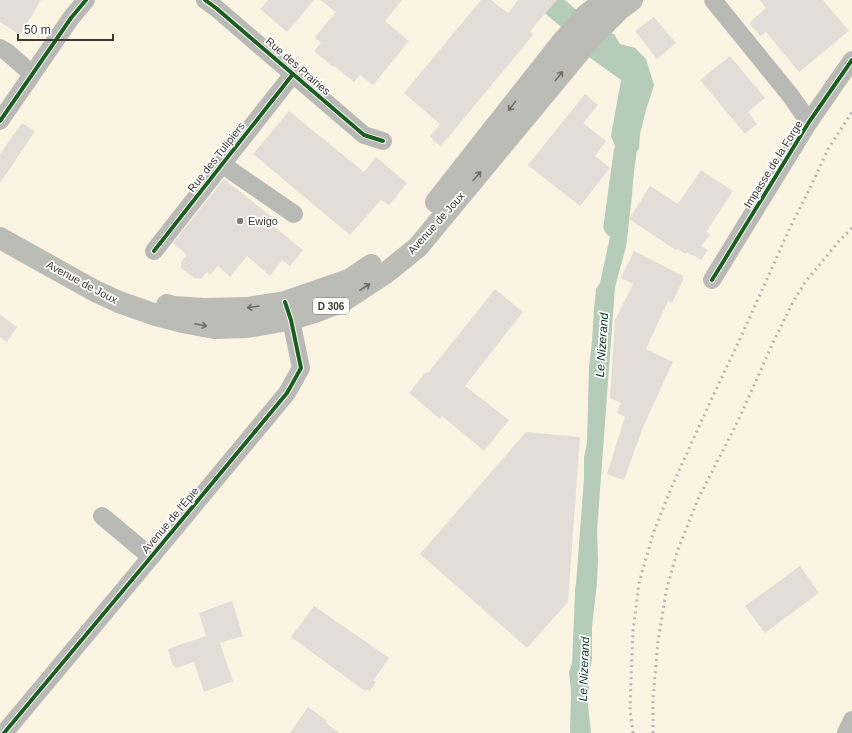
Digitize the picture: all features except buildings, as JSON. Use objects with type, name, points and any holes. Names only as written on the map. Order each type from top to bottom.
[{"type":"main road","name":"Avenue de Joux","points":[[0,238],[95,291],[119,302],[156,315],[214,328],[248,327],[288,311],[343,302],[387,272],[418,247],[476,177],[569,49],[593,21],[606,0]]},
{"type":"main road","name":"Avenue de Joux","points":[[593,21],[621,8],[632,0]]},
{"type":"main road","name":"Avenue de Joux","points":[[0,223],[107,285],[137,298],[174,307],[204,309],[247,308],[288,311]]},
{"type":"street","points":[[0,121],[86,0]]},
{"type":"street","name":"Impasse de la Forge","points":[[713,0],[790,95],[809,122]]},
{"type":"street","name":"Rue des Prairies","points":[[215,3],[293,74],[364,135],[383,141]]},
{"type":"street","points":[[0,48],[7,52],[32,74]]},
{"type":"street","name":"Impasse de la Forge","points":[[712,280],[809,122],[852,60]]},
{"type":"street","name":"Rue des Tulipiers","points":[[154,251],[293,74]]},
{"type":"street","points":[[222,163],[294,214]]},
{"type":"street","name":"Avenue de l'Épie","points":[[4,733],[291,386],[301,368],[288,311]]},
{"type":"street","points":[[102,516],[151,557]]},
{"type":"street","points":[[846,733],[852,720]]},
{"type":"shaded area","points":[[0,0],[852,0],[852,733],[0,733]]},
{"type":"water","points":[[597,31],[614,34],[620,44],[635,48],[646,59],[654,85],[640,134],[639,149],[633,155],[631,166],[634,166],[632,196],[626,247],[615,287],[597,531],[598,559],[592,627],[592,659],[589,675],[588,705],[591,733],[570,733],[571,691],[569,672],[572,663],[575,589],[584,478],[584,457],[587,443],[589,366],[594,309],[596,289],[600,283],[621,186],[619,160],[611,136],[621,80],[582,52]]},
{"type":"waterway","name":"Le Nizerand","points":[[547,0],[592,38]]},
{"type":"waterway","name":"Le Nizerand","points":[[615,226],[625,153]]},
{"type":"railway","points":[[633,733],[630,710],[633,631],[639,583],[653,534],[672,486],[789,230],[828,149],[852,112]]},
{"type":"railway","points":[[653,733],[653,700],[658,641],[666,592],[677,552],[699,497],[738,421],[793,302],[806,281],[852,228]]},
{"type":"cycle path","points":[[0,121],[71,18],[86,0]]},
{"type":"cycle path","points":[[205,0],[364,135],[383,141]]},
{"type":"cycle path","points":[[712,280],[809,122],[852,60]]},
{"type":"cycle path","points":[[154,251],[293,74]]},
{"type":"cycle path","points":[[4,733],[287,393],[301,368],[291,320],[285,302]]},
{"type":"place","name":"Ewigo","points":[[240,221]]}]
